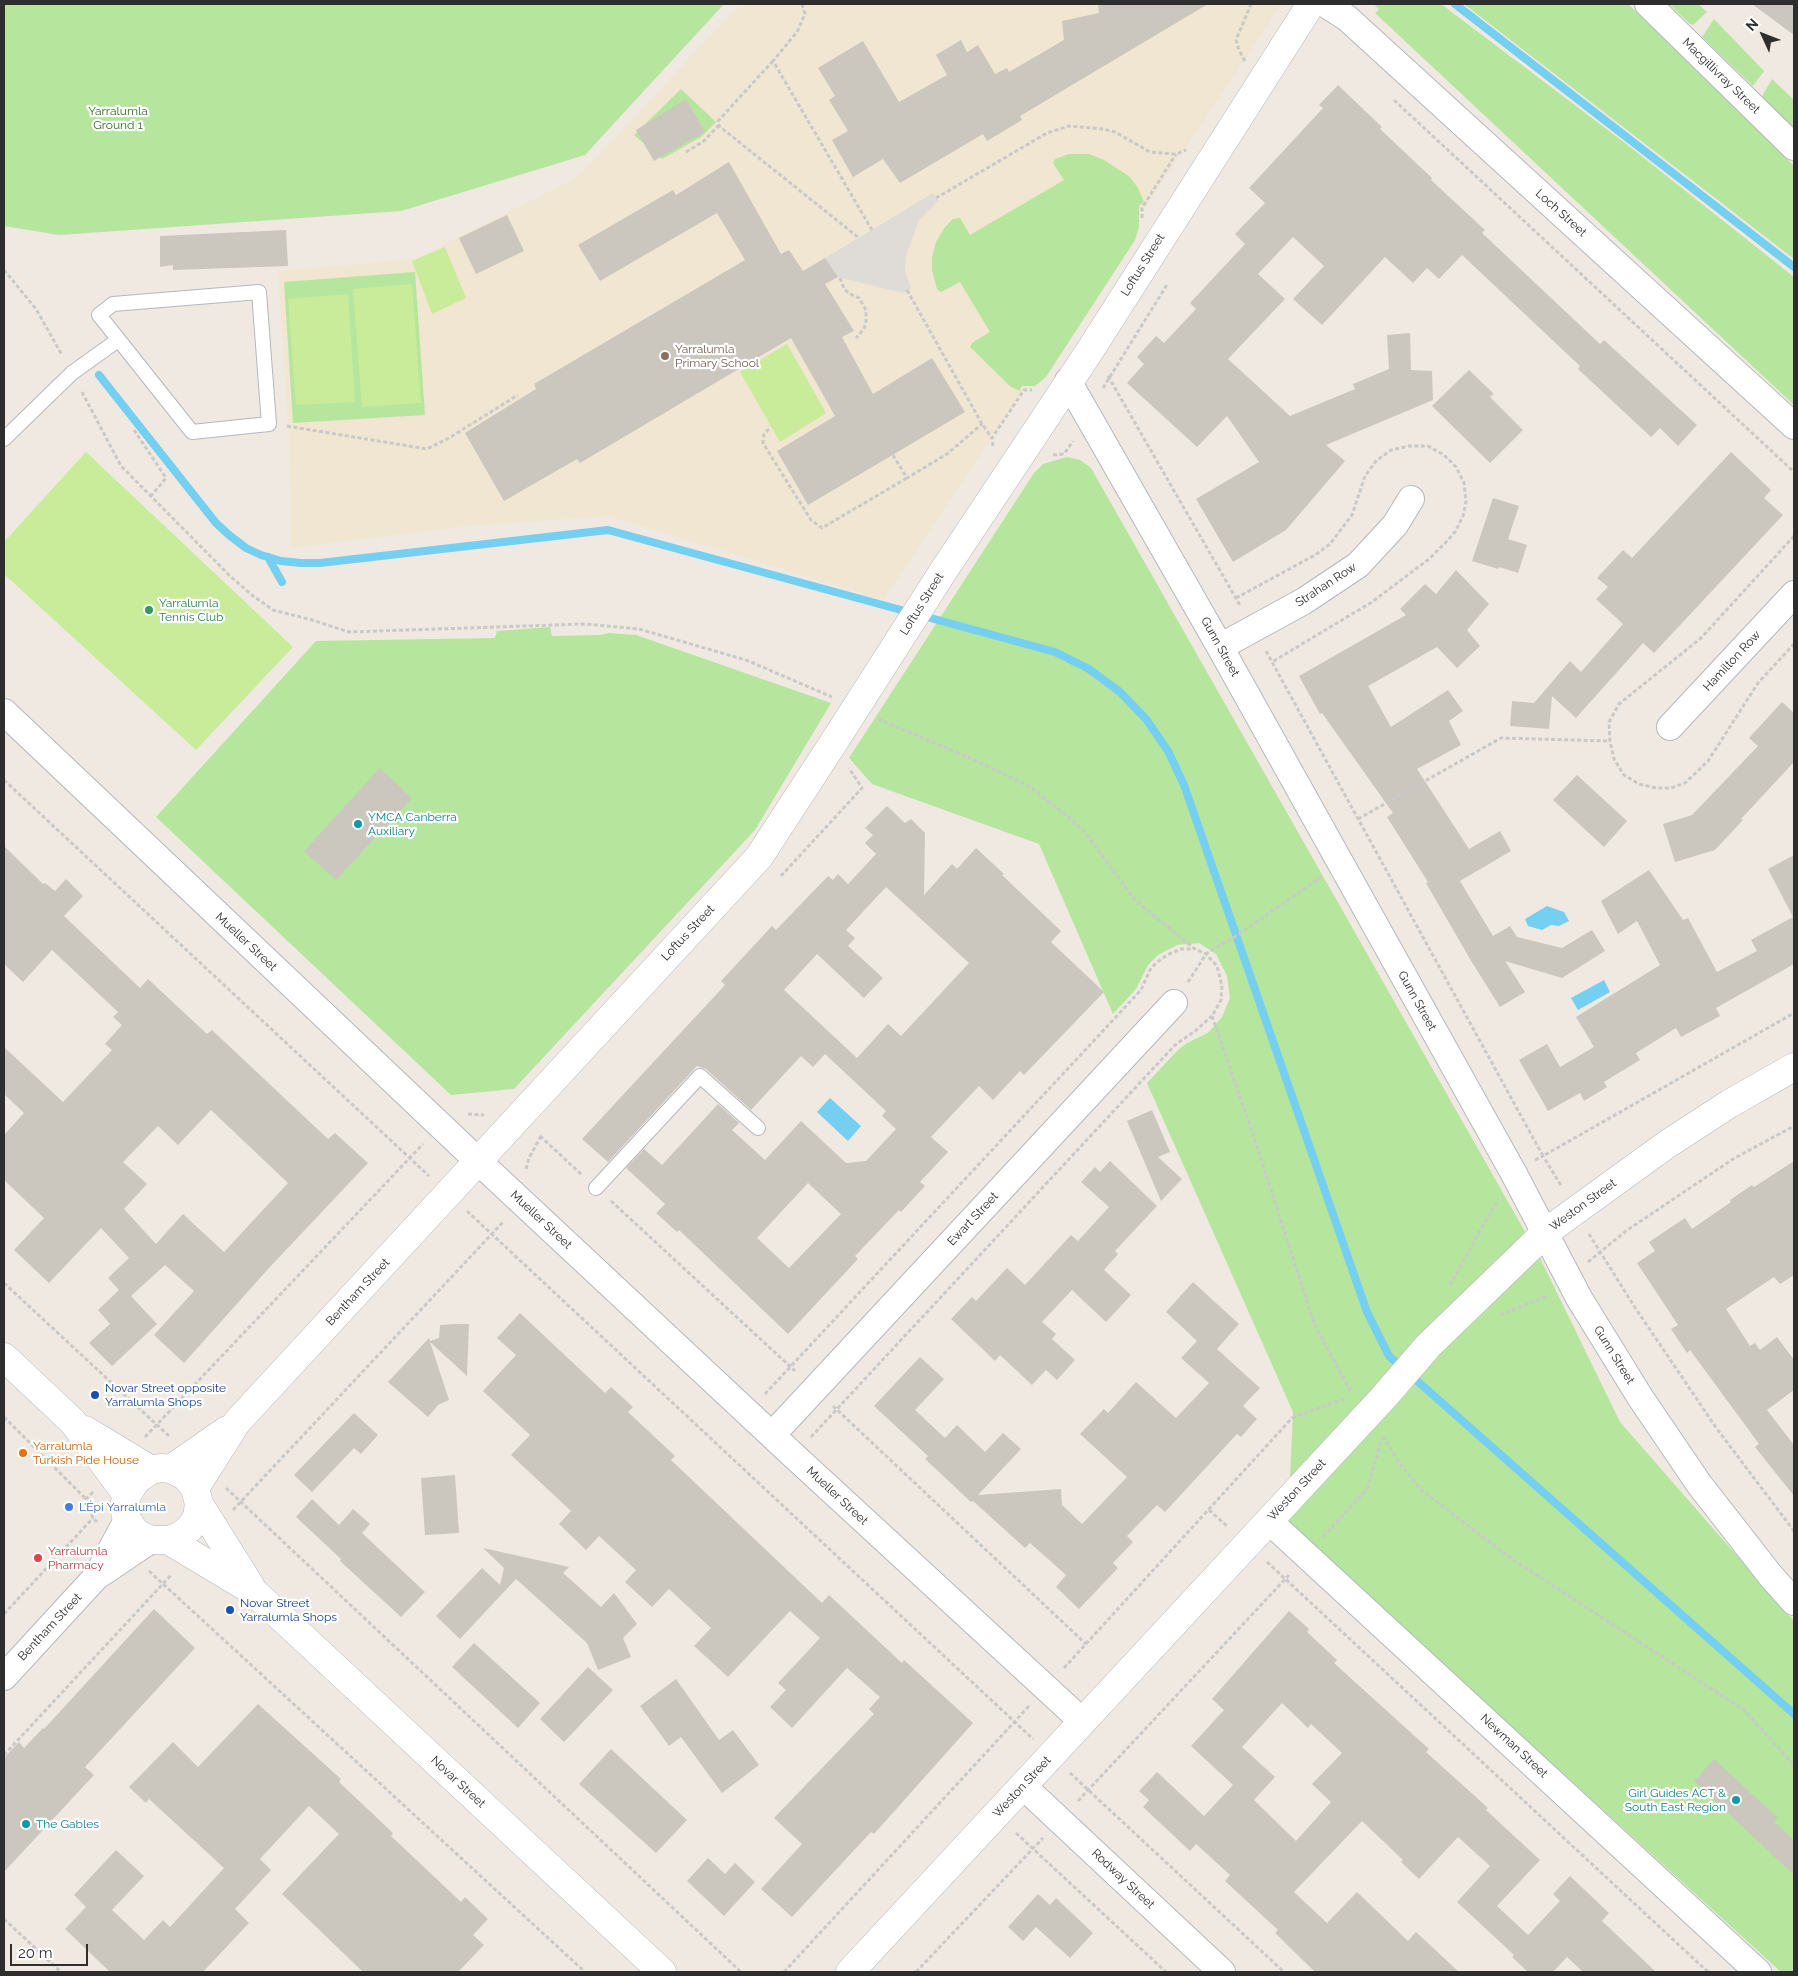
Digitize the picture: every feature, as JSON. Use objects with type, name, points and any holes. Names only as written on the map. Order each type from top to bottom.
[{"type":"street","name":"Loftus Street","points":[[478,1161],[759,857],[1311,4]]},
{"type":"street","name":"Loch Street","points":[[1325,4],[1347,18],[1794,426]]},
{"type":"street","name":"Macgillivray Street","points":[[1648,4],[1794,147]]},
{"type":"street","name":"Gunn Street","points":[[1068,381],[1220,647],[1513,1172],[1574,1286],[1640,1397],[1699,1484],[1770,1575],[1794,1602]]},
{"type":"street","name":"Strahan Row","points":[[1220,647],[1304,601],[1358,565],[1395,525],[1411,499]]},
{"type":"street","name":"Hamilton Row","points":[[1670,728],[1794,594]]},
{"type":"street","name":"Mueller Street","points":[[4,712],[440,1126],[1083,1722]]},
{"type":"street","name":"Ewart Street","points":[[772,1435],[1174,1003]]},
{"type":"street","name":"Weston Street","points":[[850,1972],[1269,1521],[1378,1427],[1384,1397],[1428,1346],[1546,1232],[1666,1145],[1728,1104],[1794,1067]]},
{"type":"street","name":"Bentham Street","points":[[4,1677],[136,1532],[136,1480],[185,1476],[478,1161]]},
{"type":"street","name":"Novar Street","points":[[4,1358],[119,1464],[185,1476],[254,1591]]},
{"type":"street","name":"Novar Street","points":[[119,1464],[136,1532],[191,1554],[254,1591],[662,1972]]},
{"type":"street","points":[[136,1532],[180,1536],[190,1528],[197,1517],[185,1476]]},
{"type":"street","name":"Newman Street","points":[[1269,1521],[1307,1554],[1758,1972]]},
{"type":"street","name":"Rodway Street","points":[[1023,1786],[1222,1972]]},
{"type":"lane","points":[[259,292],[269,424],[192,432],[118,340],[99,315],[113,304],[259,292]]},
{"type":"lane","points":[[4,439],[72,373],[118,340]]},
{"type":"lane","points":[[596,1188],[700,1076],[758,1128]]},
{"type":"path","points":[[686,152],[704,141],[718,126],[718,121],[797,32],[804,14],[802,4]]},
{"type":"path","points":[[1249,68],[1236,40],[1252,4]]},
{"type":"path","points":[[772,61],[872,230]]},
{"type":"path","points":[[1390,95],[1794,472]]},
{"type":"path","points":[[718,126],[859,238]]},
{"type":"path","points":[[936,198],[1046,133],[1069,126],[1115,132],[1150,152],[1176,154],[1191,147]]},
{"type":"path","points":[[4,270],[36,309],[121,466],[230,576],[273,610],[349,632],[584,624],[639,629],[746,660],[839,700]]},
{"type":"path","points":[[1172,276],[1109,376],[1272,662],[1543,1156],[1599,1253],[1718,1429],[1794,1531]]},
{"type":"path","points":[[840,278],[848,293],[859,298],[866,310],[866,324],[856,338]]},
{"type":"path","points":[[907,290],[982,424],[992,438]]},
{"type":"path","points":[[288,426],[427,449],[449,438],[518,395]]},
{"type":"path","points":[[769,429],[764,434],[763,443],[811,520],[822,528],[947,454],[982,424]]},
{"type":"path","points":[[134,430],[166,478],[151,496]]},
{"type":"path","points":[[1236,598],[1314,555],[1330,544],[1352,515],[1366,476],[1376,461],[1391,450],[1409,446],[1428,446],[1444,455],[1456,467],[1464,483],[1466,502],[1464,516],[1455,532],[1446,542],[1429,559],[1372,602],[1272,662]]},
{"type":"path","points":[[893,455],[907,478]]},
{"type":"path","points":[[1794,536],[1701,638],[1619,704],[1609,722],[1610,741],[1614,759],[1624,775],[1640,784],[1656,788],[1672,788],[1685,783],[1708,761],[1758,683],[1794,644]]},
{"type":"path","points":[[793,1455],[1176,1045],[1200,1028],[1212,1016],[1221,1000],[1222,986],[1217,966],[1206,954],[1196,949],[1135,900],[1084,831],[1066,814],[1030,788],[977,761],[871,716]]},
{"type":"path","points":[[1358,819],[1501,738],[1610,741]]},
{"type":"path","points":[[4,780],[1284,1972]]},
{"type":"path","points":[[1174,1003],[1206,954],[1241,933],[1340,864]]},
{"type":"path","points":[[747,1412],[1141,990],[1150,970],[1156,963],[1167,955],[1181,950],[1196,949]]},
{"type":"path","points":[[1448,1287],[1513,1172],[1794,1013]]},
{"type":"path","points":[[1212,1016],[1252,1131],[1315,1326],[1400,1464],[1421,1490],[1512,1559],[1744,1710],[1794,1765]]},
{"type":"path","points":[[86,1499],[455,1111],[483,1115],[490,1114]]},
{"type":"path","points":[[1491,1319],[1574,1286],[1583,1267],[1626,1231],[1733,1158],[1794,1126]]},
{"type":"path","points":[[216,1530],[240,1501],[522,1202]]},
{"type":"path","points":[[4,1283],[156,1425],[185,1476],[240,1501],[742,1972]]},
{"type":"path","points":[[4,1417],[86,1499],[93,1518]]},
{"type":"path","points":[[916,1972],[1061,1820],[1286,1579],[1368,1488],[1378,1427]]},
{"type":"path","points":[[1209,1510],[1286,1579],[1708,1972]]},
{"type":"path","points":[[93,1518],[136,1532],[163,1584],[585,1972]]},
{"type":"path","points":[[4,1614],[93,1518]]},
{"type":"path","points":[[4,1755],[191,1554]]},
{"type":"path","points":[[997,1815],[1166,1972]]},
{"type":"path","points":[[4,1919],[61,1972]]},
{"type":"shaded area","name":"Yarralumla Primary School","points":[[740,4],[1282,4],[883,600],[609,516],[468,526],[291,548],[289,441],[278,271],[415,259],[578,177]]},
{"type":"shaded area","points":[[933,193],[938,201],[919,220],[906,256],[905,271],[911,288],[903,293],[838,277],[825,258]]},
{"type":"green space","name":"Yarralumla Ground 1","points":[[4,4],[724,4],[585,155],[401,211],[59,235],[4,226]]},
{"type":"green space","points":[[1374,4],[1441,4],[1625,143],[1794,277],[1794,405],[1375,13],[1379,10]]},
{"type":"green space","points":[[1464,4],[1628,4],[1729,100],[1794,166],[1794,259]]},
{"type":"green space","points":[[1669,4],[1698,4],[1707,12],[1693,25]]},
{"type":"green space","points":[[1714,19],[1764,71],[1753,86],[1702,37]]},
{"type":"green space","points":[[1772,79],[1794,100],[1794,128],[1761,98]]},
{"type":"green space","points":[[681,89],[716,122],[701,137],[662,159],[634,135]]},
{"type":"green space","points":[[1069,154],[1089,154],[1104,160],[1130,177],[1138,188],[1144,202],[1139,206],[1139,227],[1135,240],[1046,377],[1035,386],[1022,386],[1019,391],[1010,386],[970,347],[972,343],[990,332],[960,282],[941,292],[937,289],[932,270],[932,257],[936,242],[945,227],[953,219],[960,218],[970,235],[1064,180],[1053,163],[1055,159]]},
{"type":"green space","points":[[445,247],[466,298],[432,314],[412,261]]},
{"type":"green space","points":[[415,272],[425,415],[293,423],[284,282]]},
{"type":"green space","points":[[412,284],[421,403],[362,407],[353,289]]},
{"type":"green space","points":[[348,294],[355,402],[296,405],[288,299]]},
{"type":"green space","points":[[787,344],[826,413],[780,442],[740,372]]},
{"type":"green space","name":"Yarralumla Tennis Club","points":[[86,452],[293,647],[196,750],[4,574],[4,542]]},
{"type":"green space","points":[[1067,457],[1080,460],[1091,468],[1540,1258],[1620,1422],[1794,1621],[1794,1972],[1781,1972],[1288,1523],[1293,1412],[1147,1083],[1178,1050],[1187,1043],[1208,1033],[1222,1017],[1230,998],[1227,976],[1216,954],[1199,943],[1177,945],[1158,955],[1148,965],[1136,989],[1113,1014],[1039,844],[872,784],[849,758],[1034,473],[1043,464]]},
{"type":"green space","points":[[550,627],[552,636],[600,635],[609,633],[636,635],[831,703],[755,830],[514,1089],[451,1095],[156,817],[316,641],[495,638],[497,631]]},
{"type":"water","points":[[1547,906],[1564,912],[1569,921],[1559,926],[1551,925],[1542,930],[1528,926],[1525,919]]},
{"type":"water","points":[[1604,980],[1610,992],[1578,1010],[1571,998]]},
{"type":"water","points":[[830,1098],[861,1126],[848,1141],[817,1112]]},
{"type":"building","points":[[1098,4],[1208,4],[1020,116],[1022,120],[987,141],[983,134],[900,183],[883,159],[853,177],[832,140],[848,131],[829,100],[835,96],[818,68],[863,41],[899,102],[947,75],[936,55],[961,40],[967,52],[978,45],[995,74],[1007,68],[1009,72],[1064,40],[1062,21],[1099,13]]},
{"type":"building","points":[[1752,4],[1794,4],[1794,35]]},
{"type":"building","points":[[1338,85],[1382,127],[1380,129],[1432,178],[1431,180],[1485,230],[1482,233],[1600,344],[1604,340],[1697,425],[1678,446],[1660,428],[1651,437],[1578,369],[1580,366],[1462,255],[1439,279],[1427,268],[1413,283],[1385,257],[1322,325],[1293,299],[1324,266],[1293,237],[1258,274],[1285,299],[1228,359],[1290,416],[1355,389],[1353,384],[1389,369],[1387,335],[1410,333],[1411,370],[1432,371],[1433,400],[1326,445],[1345,461],[1286,530],[1233,562],[1196,499],[1259,462],[1227,416],[1197,447],[1127,383],[1144,364],[1137,357],[1156,336],[1164,343],[1196,309],[1190,303],[1245,244],[1235,234],[1265,203],[1249,188],[1323,108],[1319,105]]},
{"type":"building","points":[[686,99],[705,132],[654,161],[636,130]]},
{"type":"building","points":[[729,162],[781,254],[789,250],[803,271],[825,258],[838,277],[825,284],[854,331],[842,337],[873,394],[932,358],[965,412],[808,505],[777,451],[835,416],[791,338],[580,463],[577,459],[504,501],[465,433],[536,389],[534,384],[745,260],[717,213],[600,281],[578,245],[673,190],[676,195]]},
{"type":"building","points":[[507,215],[524,251],[476,274],[459,238]]},
{"type":"building","points":[[286,230],[288,266],[173,270],[173,265],[160,267],[160,236]]},
{"type":"building","points":[[1469,370],[1494,394],[1490,397],[1523,430],[1490,463],[1432,406]]},
{"type":"building","points":[[1731,452],[1771,490],[1764,498],[1783,515],[1654,653],[1643,643],[1576,718],[1552,696],[1549,729],[1510,726],[1512,701],[1534,703],[1570,661],[1581,672],[1623,624],[1596,599],[1608,587],[1597,578],[1623,550],[1632,558]]},
{"type":"building","points":[[1493,498],[1519,506],[1508,539],[1527,545],[1518,573],[1472,561]]},
{"type":"building","points":[[1456,570],[1489,604],[1467,630],[1480,646],[1457,668],[1437,647],[1368,686],[1391,727],[1448,690],[1463,711],[1449,721],[1461,745],[1417,769],[1469,849],[1500,831],[1511,851],[1460,881],[1493,936],[1510,926],[1517,937],[1562,948],[1592,930],[1605,951],[1562,978],[1505,961],[1525,992],[1500,1007],[1426,883],[1428,882],[1387,817],[1393,813],[1322,713],[1320,714],[1299,676],[1406,615],[1400,609],[1425,584],[1436,594]]},
{"type":"building","points":[[1782,702],[1794,713],[1794,762],[1715,850],[1675,862],[1663,824],[1692,815],[1758,746],[1749,738]]},
{"type":"building","name":"YMCA Canberra Auxiliary","points":[[380,768],[412,798],[336,880],[304,851]]},
{"type":"building","points":[[1577,775],[1627,821],[1604,847],[1553,800]]},
{"type":"building","points":[[887,806],[905,823],[911,819],[925,833],[924,895],[952,864],[957,869],[976,848],[1061,931],[1051,942],[1104,992],[1024,1075],[1020,1071],[993,1100],[979,1086],[931,1137],[948,1152],[920,1182],[925,1186],[855,1256],[858,1259],[788,1334],[679,1230],[677,1232],[656,1213],[665,1204],[626,1168],[644,1149],[662,1165],[718,1104],[739,1123],[732,1130],[765,1160],[801,1121],[846,1163],[866,1161],[896,1129],[882,1116],[886,1111],[825,1054],[813,1067],[801,1056],[751,1110],[706,1069],[697,1066],[608,1162],[582,1139],[725,985],[721,981],[772,926],[776,930],[828,876],[833,880],[838,874],[848,884],[876,854],[865,843],[873,835],[865,828]],"holes":[[[886,887],[969,963],[901,1036],[888,1024],[857,1058],[784,990],[817,954],[864,998],[883,978],[848,946],[855,938],[846,930]],[[808,1183],[841,1214],[789,1268],[757,1238]]]},
{"type":"building","points":[[4,846],[43,884],[45,883],[55,891],[66,879],[83,896],[64,916],[140,988],[148,979],[207,1034],[212,1030],[328,1139],[335,1133],[368,1163],[269,1268],[184,1363],[154,1335],[194,1291],[165,1265],[131,1296],[157,1324],[112,1366],[89,1343],[110,1324],[98,1310],[119,1290],[108,1278],[129,1258],[101,1228],[49,1283],[14,1250],[44,1218],[4,1180],[4,1135],[24,1113],[4,1094],[4,1047],[63,1102],[112,1050],[105,1044],[122,1025],[113,1017],[118,1012],[52,950],[23,982],[4,964]],"holes":[[[211,1110],[288,1183],[224,1252],[183,1214],[156,1244],[124,1209],[147,1184],[123,1162],[158,1126],[178,1145]]]},
{"type":"building","points":[[1794,855],[1794,964],[1716,1008],[1720,1016],[1681,1037],[1676,1028],[1636,1053],[1640,1060],[1604,1082],[1607,1087],[1584,1101],[1580,1093],[1548,1111],[1519,1060],[1547,1044],[1560,1067],[1594,1047],[1576,1017],[1660,965],[1637,921],[1618,934],[1601,901],[1649,870],[1683,920],[1688,918],[1717,972],[1757,951],[1751,940],[1793,917],[1768,869]]},
{"type":"building","points":[[1152,1110],[1170,1152],[1158,1157],[1182,1179],[1161,1201],[1127,1121]]},
{"type":"building","points":[[1110,1161],[1157,1206],[1115,1251],[1118,1254],[1104,1270],[1131,1295],[1106,1322],[1072,1290],[1042,1322],[1056,1334],[1052,1339],[1075,1360],[1057,1380],[1046,1370],[1032,1385],[1000,1355],[995,1361],[951,1319],[972,1297],[976,1301],[1007,1268],[1025,1285],[1071,1235],[1078,1241],[1109,1207],[1081,1182],[1095,1167],[1100,1172]]},
{"type":"building","points":[[1794,1161],[1794,1275],[1780,1284],[1774,1277],[1726,1309],[1750,1346],[1755,1343],[1760,1350],[1777,1337],[1794,1360],[1794,1390],[1767,1410],[1794,1445],[1794,1496],[1755,1447],[1759,1444],[1690,1350],[1687,1353],[1671,1329],[1678,1325],[1637,1263],[1655,1251],[1649,1242],[1685,1218],[1692,1229],[1752,1185],[1754,1187]]},
{"type":"building","points":[[1193,1282],[1239,1324],[1217,1349],[1260,1388],[1243,1406],[1257,1419],[1241,1437],[1237,1434],[1165,1512],[1157,1505],[1127,1536],[1133,1542],[1113,1563],[1118,1568],[1079,1609],[1056,1587],[1066,1575],[1030,1543],[1025,1548],[973,1501],[971,1502],[925,1459],[928,1456],[874,1406],[920,1357],[944,1379],[915,1410],[945,1438],[957,1425],[985,1452],[1003,1433],[1021,1449],[978,1495],[1061,1489],[1062,1505],[1082,1524],[1127,1477],[1080,1434],[1104,1409],[1108,1413],[1136,1382],[1176,1418],[1209,1383],[1181,1358],[1197,1341],[1166,1312]]},
{"type":"building","points":[[520,1313],[605,1393],[611,1387],[633,1407],[628,1412],[675,1456],[671,1460],[822,1603],[829,1595],[902,1663],[904,1660],[973,1723],[874,1834],[871,1832],[792,1917],[761,1889],[802,1844],[774,1818],[874,1714],[869,1709],[880,1697],[847,1668],[792,1728],[770,1707],[786,1690],[778,1683],[820,1638],[790,1611],[728,1677],[694,1646],[711,1628],[669,1589],[652,1607],[625,1582],[636,1570],[599,1536],[586,1550],[559,1524],[571,1511],[511,1455],[530,1435],[483,1391],[516,1355],[497,1338]]},
{"type":"building","points":[[469,1324],[467,1376],[430,1342],[449,1400],[438,1405],[428,1417],[388,1382],[429,1338],[430,1341],[439,1338],[440,1325]]},
{"type":"building","points":[[354,1413],[378,1435],[361,1454],[354,1448],[312,1492],[294,1475]]},
{"type":"building","points":[[455,1475],[459,1533],[425,1535],[421,1478]]},
{"type":"building","points":[[312,1499],[339,1525],[353,1509],[370,1524],[362,1533],[425,1592],[401,1617],[340,1561],[341,1559],[296,1517]]},
{"type":"building","points":[[483,1548],[569,1567],[563,1573],[601,1607],[614,1593],[637,1624],[623,1638],[631,1657],[598,1670],[587,1643],[516,1579],[460,1639],[436,1616],[482,1568],[500,1585],[504,1568]]},
{"type":"building","points":[[154,1609],[195,1648],[85,1767],[94,1775],[4,1872],[4,1758],[19,1742],[24,1748],[44,1729]]},
{"type":"building","points":[[1289,1611],[1309,1629],[1307,1632],[1337,1660],[1334,1663],[1429,1749],[1426,1752],[1488,1808],[1486,1810],[1540,1860],[1497,1906],[1528,1935],[1560,1901],[1553,1894],[1570,1876],[1609,1913],[1602,1921],[1656,1972],[1583,1972],[1567,1957],[1553,1972],[1528,1972],[1512,1957],[1514,1955],[1457,1902],[1490,1866],[1458,1837],[1419,1879],[1401,1862],[1403,1860],[1362,1821],[1294,1892],[1327,1923],[1357,1892],[1408,1941],[1416,1932],[1459,1972],[1315,1972],[1275,1933],[1278,1930],[1225,1881],[1230,1875],[1196,1844],[1190,1851],[1143,1807],[1149,1800],[1139,1791],[1157,1772],[1204,1816],[1233,1785],[1191,1746],[1224,1710],[1212,1699]],"holes":[[[1282,1703],[1308,1728],[1311,1724],[1342,1753],[1312,1784],[1331,1802],[1296,1841],[1254,1800],[1275,1777],[1242,1747]]]},
{"type":"building","points":[[474,1643],[540,1703],[518,1728],[452,1667]]},
{"type":"building","points":[[588,1667],[613,1690],[564,1742],[540,1719]]},
{"type":"building","points":[[676,1679],[719,1740],[733,1730],[759,1765],[722,1793],[681,1737],[669,1746],[640,1706]]},
{"type":"building","points":[[258,1704],[341,1779],[339,1782],[393,1833],[391,1836],[461,1902],[465,1897],[488,1919],[473,1935],[484,1945],[458,1972],[363,1972],[282,1894],[339,1834],[309,1806],[260,1859],[271,1870],[235,1909],[249,1923],[203,1972],[110,1972],[65,1929],[86,1907],[74,1895],[116,1850],[144,1876],[112,1910],[144,1940],[163,1920],[170,1927],[224,1868],[149,1799],[146,1803],[129,1787],[173,1742],[198,1767]]},
{"type":"building","points":[[611,1749],[687,1820],[656,1853],[579,1784]]},
{"type":"building","name":"Girl Guides ACT & South East Region","points":[[1714,1759],[1778,1818],[1774,1822],[1794,1840],[1794,1875],[1694,1781]]},
{"type":"building","points":[[708,1858],[725,1874],[735,1863],[755,1882],[724,1916],[687,1881]]},
{"type":"building","points":[[1038,1894],[1050,1905],[1056,1898],[1093,1933],[1070,1958],[1036,1927],[1023,1941],[1008,1927]]},
{"type":"waterway","points":[[1455,4],[1794,267]]},
{"type":"waterway","points":[[99,375],[216,523],[246,548],[261,555],[281,561],[320,563],[608,530],[1055,652],[1089,669],[1120,692],[1146,719],[1168,751],[1184,785],[1367,1312],[1389,1356],[1794,1714]]},
{"type":"waterway","points":[[268,557],[282,582]]},
{"type":"place","name":"Yarralumla Primary School","points":[[665,356]]},
{"type":"place","name":"Yarralumla Tennis Club","points":[[149,610]]},
{"type":"place","name":"YMCA Canberra Auxiliary","points":[[358,824]]},
{"type":"place","name":"Novar Street opposite Yarralumla Shops","points":[[95,1395]]},
{"type":"place","name":"Yarralumla Turkish Pide House","points":[[23,1453]]},
{"type":"place","name":"L’Épi Yarralumla","points":[[69,1507]]},
{"type":"place","name":"Yarralumla Pharmacy","points":[[38,1558]]},
{"type":"place","name":"Novar Street Yarralumla Shops","points":[[230,1610]]},
{"type":"place","name":"Girl Guides ACT & South East Region","points":[[1736,1800]]},
{"type":"place","name":"The Gables","points":[[26,1824]]}]
